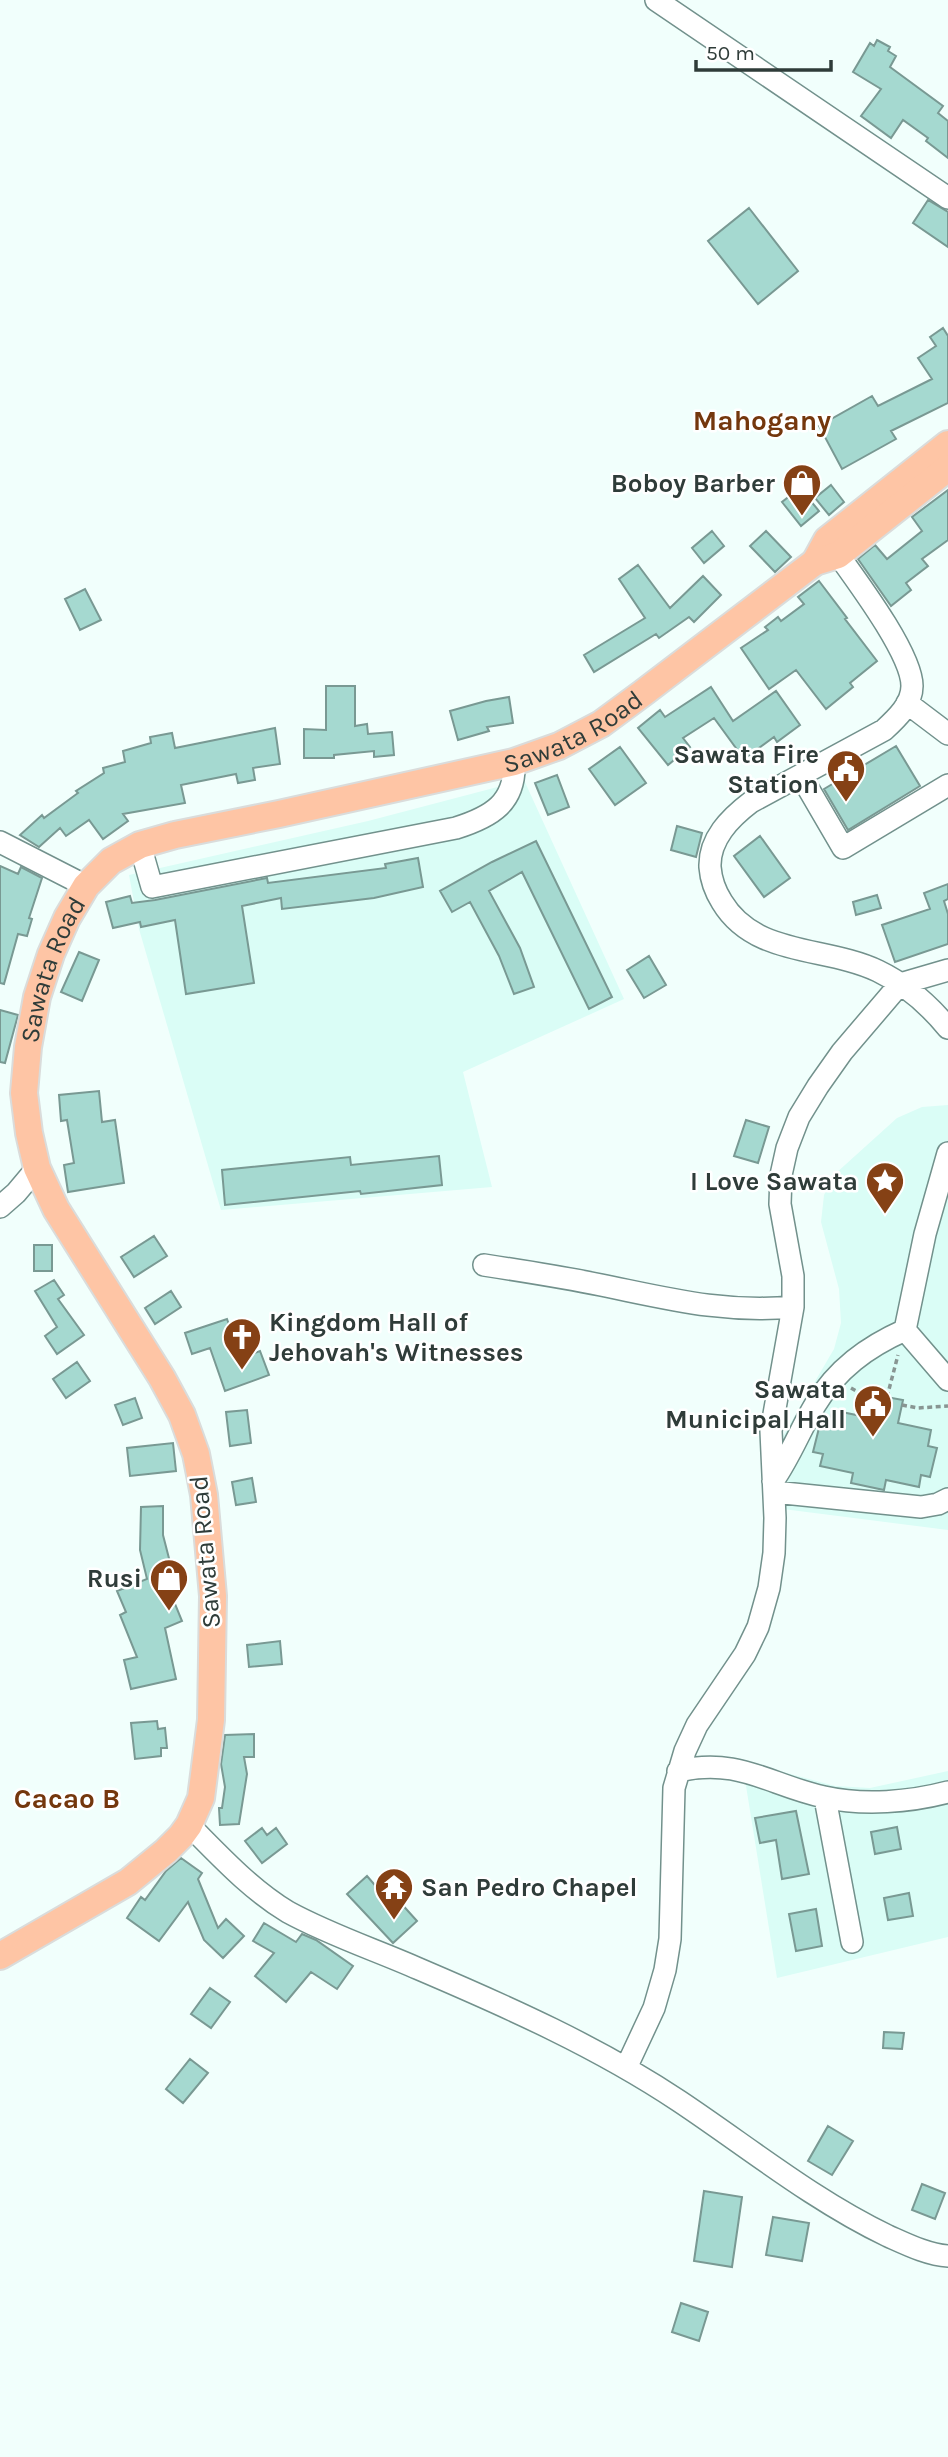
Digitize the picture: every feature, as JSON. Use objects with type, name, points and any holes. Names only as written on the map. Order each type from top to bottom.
[{"type":"main road","name":"Sawata Road","points":[[827,552],[948,443]]},
{"type":"main road","name":"Sawata Road","points":[[0,1956],[128,1882],[166,1852],[188,1825],[201,1798],[211,1720],[212,1583],[204,1496],[195,1454],[182,1415],[56,1209],[37,1168],[29,1133],[24,1093],[28,1047],[37,997],[51,954],[67,918],[86,886],[111,861],[140,845],[175,835],[514,762],[559,747],[601,724],[827,552],[948,468]]},
{"type":"street","points":[[656,0],[948,198]]},
{"type":"street","points":[[827,552],[908,662],[912,688],[907,703],[897,718],[884,730],[751,802],[736,813],[724,826],[714,844],[710,860],[711,875],[726,910],[741,925],[759,937],[777,944],[857,962],[900,984],[948,1027]]},
{"type":"street","points":[[907,703],[948,734]]},
{"type":"street","points":[[140,845],[152,887],[456,828],[481,820],[499,807],[510,793],[514,762]]},
{"type":"street","points":[[801,776],[843,848],[948,785]]},
{"type":"street","points":[[0,842],[86,886]]},
{"type":"street","points":[[626,2068],[654,2008],[665,1970],[670,1939],[674,1788],[678,1771],[697,1725],[745,1654],[758,1627],[769,1588],[774,1553],[771,1431],[793,1307],[793,1276],[780,1204],[781,1175],[787,1148],[799,1116],[824,1078],[842,1052],[900,984],[948,970]]},
{"type":"street","points":[[905,1330],[925,1234],[948,1153]]},
{"type":"street","points":[[0,1207],[37,1168]]},
{"type":"street","points":[[484,1265],[694,1305],[734,1309],[793,1307]]},
{"type":"street","points":[[773,1487],[815,1406],[836,1375],[859,1354],[905,1330]]},
{"type":"street","points":[[905,1330],[948,1380]]},
{"type":"street","points":[[773,1487],[921,1507],[948,1499]]},
{"type":"street","points":[[678,1771],[701,1766],[724,1766],[754,1773],[825,1798],[859,1801],[900,1800],[948,1792]]},
{"type":"street","points":[[825,1798],[852,1942]]},
{"type":"street","points":[[188,1825],[242,1878],[288,1911],[359,1945],[473,1992],[626,2068],[680,2102],[774,2169],[864,2225],[906,2244],[948,2256]]},
{"type":"path","points":[[887,1397],[905,1330]]},
{"type":"path","points":[[902,1405],[918,1408],[948,1406]]},
{"type":"shaded area","points":[[524,780],[624,999],[463,1072],[492,1187],[221,1210],[139,929],[129,875],[368,821]]},
{"type":"shaded area","points":[[948,1105],[948,1530],[783,1509],[783,1436],[834,1349],[841,1323],[839,1289],[821,1222],[824,1195],[835,1174],[897,1118],[922,1107]]},
{"type":"shaded area","points":[[742,1761],[835,1786],[870,1788],[948,1771],[948,1937],[777,1978]]},
{"type":"building","points":[[877,40],[890,47],[888,51],[896,56],[890,67],[943,106],[938,113],[948,121],[948,158],[926,141],[928,138],[903,120],[891,138],[861,116],[881,89],[853,72],[870,43],[874,46]]},
{"type":"building","points":[[928,200],[948,212],[948,247],[913,223]]},
{"type":"building","points":[[749,208],[798,271],[758,304],[708,241]]},
{"type":"building","points":[[943,328],[948,336],[948,403],[891,431],[896,439],[842,469],[819,426],[872,396],[878,406],[932,379],[918,358],[936,346],[930,337]]},
{"type":"building","points":[[831,485],[844,502],[829,515],[815,498]]},
{"type":"building","points":[[800,488],[819,511],[801,526],[782,502]]},
{"type":"building","points":[[948,490],[948,540],[922,559],[928,566],[906,583],[911,590],[891,606],[858,559],[875,545],[887,559],[922,531],[912,517]]},
{"type":"building","points":[[712,531],[724,546],[704,563],[692,548]]},
{"type":"building","points":[[766,531],[791,557],[775,572],[750,546]]},
{"type":"building","points":[[638,565],[670,608],[703,576],[721,595],[694,622],[689,617],[659,638],[656,634],[594,672],[584,655],[645,618],[619,579]]},
{"type":"building","points":[[819,581],[877,661],[850,683],[853,687],[826,709],[796,670],[769,689],[741,648],[768,630],[765,627],[778,617],[781,621],[804,604],[798,597]]},
{"type":"building","points":[[85,589],[101,620],[80,630],[65,599]]},
{"type":"building","points":[[326,686],[355,686],[355,726],[367,724],[368,734],[392,732],[394,755],[374,757],[374,751],[334,755],[334,758],[304,758],[304,729],[326,730]]},
{"type":"building","points":[[711,687],[733,721],[776,691],[800,725],[777,742],[774,737],[744,759],[714,718],[683,738],[690,747],[668,765],[638,728],[660,710],[665,717]]},
{"type":"building","points":[[509,697],[513,723],[487,727],[489,731],[458,740],[450,711]]},
{"type":"building","points":[[275,728],[280,764],[253,768],[255,780],[238,783],[236,774],[181,785],[185,803],[123,814],[128,821],[103,839],[89,820],[66,836],[60,828],[39,847],[20,835],[42,815],[44,818],[78,793],[76,791],[104,773],[103,768],[125,762],[123,751],[151,743],[150,737],[172,733],[175,748]]},
{"type":"building","points":[[896,746],[920,786],[848,830],[824,789]]},
{"type":"building","points":[[620,747],[646,783],[615,805],[589,769]]},
{"type":"building","points":[[557,775],[569,807],[548,815],[535,783]]},
{"type":"building","points":[[677,826],[702,833],[696,857],[671,850]]},
{"type":"building","points":[[760,836],[790,878],[764,897],[734,856]]},
{"type":"building","points":[[536,841],[612,997],[589,1009],[522,872],[489,891],[520,948],[534,987],[514,994],[499,956],[470,902],[452,912],[440,891]]},
{"type":"building","points":[[418,858],[423,887],[374,898],[282,909],[281,898],[242,906],[254,983],[186,994],[175,920],[141,927],[140,922],[113,928],[106,902],[130,896],[132,903],[155,900],[267,878],[268,883],[386,868],[385,864]]},
{"type":"building","points":[[0,866],[18,874],[21,867],[42,878],[29,918],[32,919],[27,936],[18,934],[4,984],[0,983]]},
{"type":"building","points":[[948,884],[948,899],[944,901],[948,914],[948,944],[895,962],[882,925],[930,909],[924,893]]},
{"type":"building","points":[[877,895],[881,908],[856,915],[853,902]]},
{"type":"building","points":[[79,952],[99,960],[82,1001],[61,992]]},
{"type":"building","points":[[649,956],[666,985],[644,998],[627,970]]},
{"type":"building","points":[[0,1010],[18,1015],[5,1063],[0,1062]]},
{"type":"building","points":[[99,1091],[102,1122],[115,1120],[124,1183],[68,1192],[64,1165],[74,1163],[67,1120],[61,1121],[59,1095]]},
{"type":"building","points":[[746,1120],[769,1127],[758,1163],[734,1156]]},
{"type":"building","points":[[439,1156],[442,1185],[225,1205],[222,1170],[350,1157],[351,1165]]},
{"type":"building","points":[[154,1236],[167,1256],[134,1277],[121,1257]]},
{"type":"building","points":[[34,1245],[52,1245],[52,1271],[34,1271]]},
{"type":"building","points":[[54,1280],[64,1295],[58,1299],[84,1335],[57,1354],[45,1336],[57,1327],[35,1291]]},
{"type":"building","points":[[171,1291],[181,1307],[155,1324],[145,1308]]},
{"type":"building","points":[[227,1319],[241,1358],[260,1351],[269,1375],[225,1391],[210,1348],[192,1354],[185,1333]]},
{"type":"building","points":[[77,1362],[90,1381],[66,1398],[53,1379]]},
{"type":"building","name":"Sawata Municipal Hall","points":[[870,1394],[903,1400],[898,1423],[931,1430],[928,1446],[937,1448],[930,1477],[921,1475],[919,1487],[886,1480],[884,1490],[851,1483],[853,1473],[820,1466],[823,1454],[813,1452],[820,1424],[829,1426],[832,1410],[866,1417]]},
{"type":"building","points":[[135,1398],[142,1418],[123,1425],[115,1405]]},
{"type":"building","points":[[247,1410],[251,1443],[230,1446],[226,1412]]},
{"type":"building","points":[[173,1443],[176,1471],[130,1476],[127,1448]]},
{"type":"building","points":[[252,1478],[256,1502],[236,1505],[232,1482]]},
{"type":"building","points":[[163,1506],[163,1535],[178,1584],[168,1587],[182,1621],[165,1628],[176,1679],[131,1689],[124,1660],[137,1657],[120,1615],[126,1612],[117,1591],[147,1579],[140,1550],[141,1507]]},
{"type":"building","points":[[280,1641],[282,1664],[249,1667],[247,1645]]},
{"type":"building","points":[[157,1721],[158,1729],[165,1728],[167,1748],[161,1748],[161,1756],[135,1759],[131,1723]]},
{"type":"building","points":[[254,1734],[254,1757],[244,1757],[247,1774],[239,1824],[220,1825],[219,1808],[222,1808],[225,1787],[221,1764],[225,1735]]},
{"type":"building","points":[[796,1811],[809,1874],[782,1879],[776,1840],[760,1843],[755,1818]]},
{"type":"building","points":[[897,1827],[901,1849],[875,1854],[871,1832]]},
{"type":"building","points":[[262,1828],[267,1835],[276,1828],[287,1844],[262,1863],[245,1841]]},
{"type":"building","points":[[181,1858],[202,1873],[198,1879],[218,1928],[226,1919],[244,1936],[223,1958],[204,1940],[188,1902],[159,1941],[127,1918],[141,1897],[145,1900],[166,1871]]},
{"type":"building","points":[[367,1876],[392,1905],[398,1900],[417,1921],[393,1943],[347,1894]]},
{"type":"building","points":[[909,1893],[913,1916],[888,1920],[884,1898]]},
{"type":"building","points":[[816,1909],[822,1946],[796,1951],[789,1914]]},
{"type":"building","points":[[264,1923],[296,1942],[302,1934],[316,1940],[353,1966],[337,1989],[311,1972],[286,2002],[255,1976],[274,1953],[253,1941]]},
{"type":"building","points":[[210,1988],[230,2002],[211,2028],[191,2014]]},
{"type":"building","points":[[884,2032],[904,2033],[902,2049],[883,2048]]},
{"type":"building","points":[[190,2059],[208,2073],[183,2103],[166,2089]]},
{"type":"building","points":[[828,2126],[853,2141],[832,2175],[808,2161]]},
{"type":"building","points":[[922,2184],[945,2193],[935,2219],[912,2210]]},
{"type":"building","points":[[704,2191],[742,2197],[732,2267],[694,2261]]},
{"type":"building","points":[[773,2217],[809,2223],[802,2261],[766,2255]]},
{"type":"building","points":[[681,2303],[708,2312],[699,2341],[672,2332]]},
{"type":"place","name":"Boboy Barber","points":[[802,517]]},
{"type":"place","name":"Sawata Fire Station","points":[[846,803]]},
{"type":"place","name":"I Love Sawata","points":[[885,1215]]},
{"type":"place","name":"Kingdom Hall of Jehovah's Witnesses","points":[[242,1371]]},
{"type":"place","name":"Sawata Municipal Hall","points":[[873,1438]]},
{"type":"place","name":"Rusi","points":[[169,1612]]},
{"type":"place","name":"San Pedro Chapel","points":[[394,1921]]},
{"type":"district","name":"Mahogany","points":[[762,420]]},
{"type":"district","name":"Cacao B","points":[[67,1798]]}]
